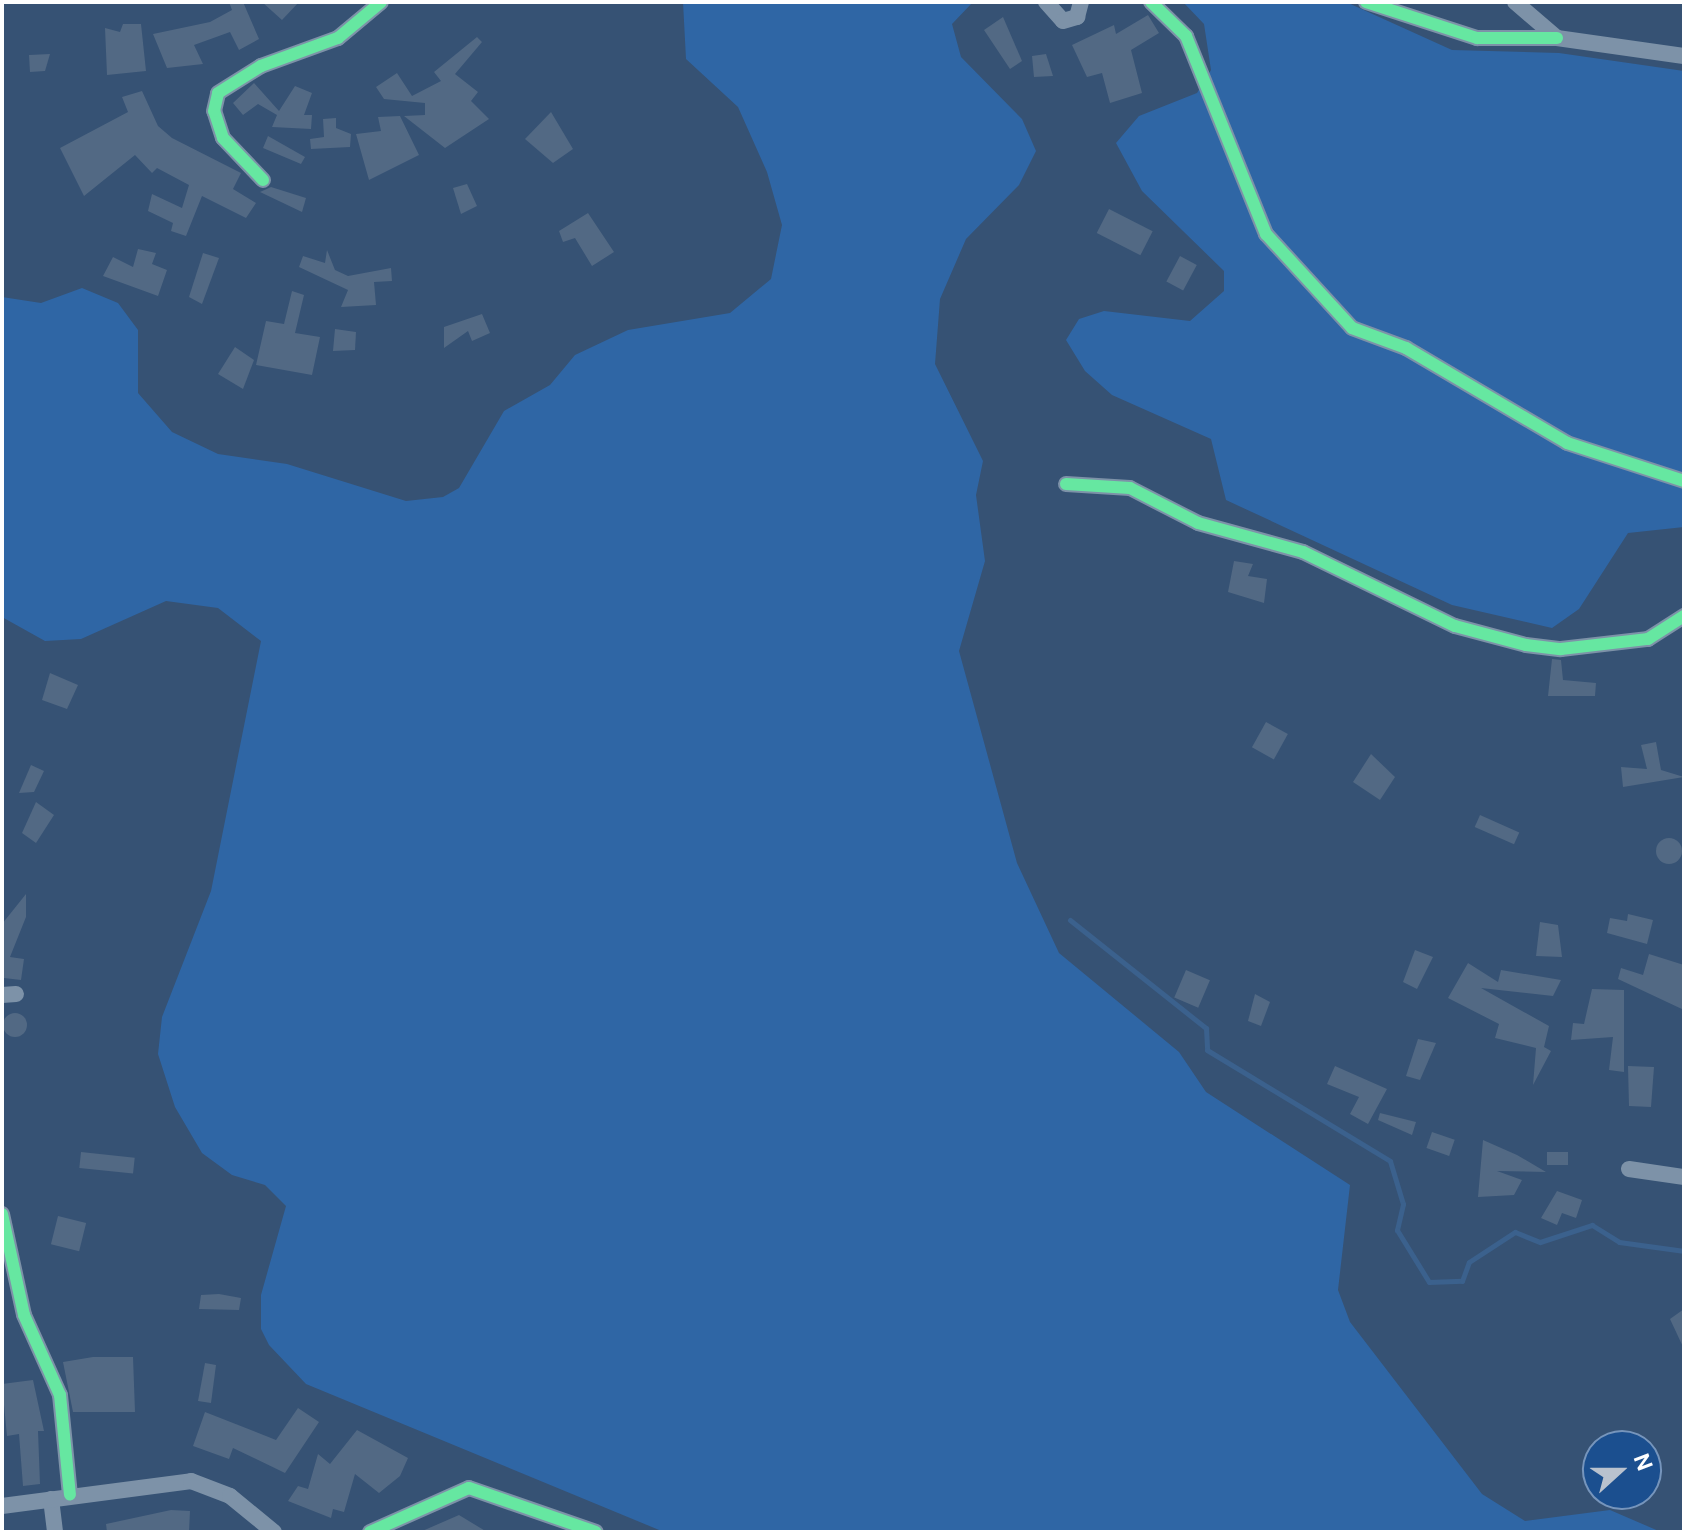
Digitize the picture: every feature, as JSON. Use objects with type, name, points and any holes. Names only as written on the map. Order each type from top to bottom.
[{"type":"street","points":[[263,180],[223,138],[214,111],[218,93],[261,66],[338,38],[381,2]]},
{"type":"street","points":[[1046,2],[1063,21],[1077,17],[1081,2]]},
{"type":"street","points":[[1151,2],[1186,36],[1266,234],[1352,328],[1406,348],[1567,443],[1684,481]]},
{"type":"street","points":[[1366,2],[1477,38],[1557,38],[1684,56]]},
{"type":"street","points":[[1515,2],[1557,38]]},
{"type":"street","points":[[1066,484],[1130,488],[1198,523],[1303,552],[1455,626],[1526,645],[1561,649],[1648,639],[1684,616]]},
{"type":"street","points":[[1629,1169],[1684,1177]]},
{"type":"street","points":[[2,1214],[24,1315],[60,1395],[70,1495]]},
{"type":"street","points":[[2,1506],[191,1481],[230,1496],[274,1532]]},
{"type":"street","points":[[370,1532],[469,1488],[596,1532]]},
{"type":"street","points":[[51,1499],[55,1532]]},
{"type":"shaded area","points":[[683,2],[973,2],[952,24],[961,57],[1022,119],[1036,151],[1019,185],[966,239],[940,299],[935,364],[983,461],[976,495],[985,561],[959,651],[1017,863],[1059,953],[1179,1052],[1206,1092],[1350,1185],[1338,1290],[1350,1322],[1482,1494],[1525,1521],[1610,1510],[1661,1532],[664,1532],[306,1384],[269,1345],[261,1329],[261,1295],[286,1206],[265,1185],[232,1175],[202,1153],[175,1107],[158,1054],[162,1017],[211,891],[261,641],[218,608],[166,601],[81,639],[45,641],[2,617],[2,297],[41,303],[82,288],[118,303],[138,330],[138,393],[172,432],[218,454],[287,464],[406,501],[443,497],[459,488],[504,411],[550,385],[575,355],[628,330],[730,313],[771,279],[782,225],[767,172],[738,107],[686,59]]},
{"type":"shaded area","points":[[1183,2],[1346,2],[1452,50],[1559,53],[1684,71],[1684,527],[1628,533],[1579,609],[1552,628],[1452,605],[1226,500],[1211,439],[1112,395],[1085,371],[1066,340],[1079,319],[1104,311],[1190,321],[1224,291],[1224,271],[1142,191],[1116,143],[1139,116],[1197,93],[1211,70],[1204,24]]},
{"type":"building","points":[[229,2],[243,2],[259,39],[239,50],[230,32],[194,45],[203,64],[167,68],[153,34],[210,22],[232,10]]},
{"type":"building","points":[[262,2],[299,2],[282,20]]},
{"type":"building","points":[[1148,15],[1159,33],[1131,50],[1142,93],[1110,103],[1102,73],[1087,77],[1072,45],[1114,25],[1116,34]]},
{"type":"building","points":[[1003,17],[1022,61],[1010,69],[984,30]]},
{"type":"building","points":[[123,24],[141,24],[146,71],[107,75],[105,28],[120,32]]},
{"type":"building","points":[[477,37],[482,42],[455,74],[478,92],[471,101],[489,119],[445,148],[404,116],[425,115],[425,103],[384,99],[376,87],[397,73],[412,96],[441,81],[434,72]]},
{"type":"building","points":[[50,54],[45,71],[30,72],[29,55]]},
{"type":"building","points":[[1046,54],[1053,76],[1034,77],[1032,56]]},
{"type":"building","points":[[254,83],[279,111],[295,86],[312,93],[304,115],[312,115],[311,129],[272,127],[277,115],[258,104],[243,115],[233,103]]},
{"type":"building","points":[[142,91],[158,126],[172,138],[241,173],[233,189],[256,203],[246,218],[202,196],[186,236],[171,231],[173,223],[148,211],[152,194],[182,208],[189,185],[157,168],[152,173],[135,155],[84,196],[60,148],[128,112],[122,97]]},
{"type":"building","points":[[551,112],[573,149],[553,163],[525,139]]},
{"type":"building","points":[[400,116],[419,155],[369,180],[356,134],[381,131],[378,117]]},
{"type":"building","points":[[336,118],[336,128],[351,134],[350,147],[311,149],[310,139],[324,137],[323,119]]},
{"type":"building","points":[[268,136],[305,157],[301,164],[263,148]]},
{"type":"building","points":[[467,184],[477,206],[461,214],[453,188]]},
{"type":"building","points":[[271,187],[306,198],[302,212],[260,192]]},
{"type":"building","points":[[1109,209],[1153,231],[1140,255],[1097,233]]},
{"type":"building","points":[[588,213],[614,252],[592,266],[575,238],[563,242],[559,231]]},
{"type":"building","points":[[138,249],[156,253],[152,264],[167,270],[158,296],[103,276],[113,257],[133,267]]},
{"type":"building","points":[[327,250],[335,270],[348,276],[391,268],[392,281],[374,282],[376,305],[341,307],[348,290],[299,267],[303,256],[325,263]]},
{"type":"building","points":[[203,253],[219,258],[202,304],[189,297]]},
{"type":"building","points":[[1180,256],[1197,265],[1183,291],[1166,282]]},
{"type":"building","points":[[292,291],[304,295],[295,333],[320,337],[312,375],[256,365],[266,321],[284,324]]},
{"type":"building","points":[[482,314],[490,333],[472,341],[468,331],[444,348],[444,327]]},
{"type":"building","points":[[335,329],[356,332],[355,350],[333,351]]},
{"type":"building","points":[[235,347],[254,360],[243,389],[218,374]]},
{"type":"building","points":[[1234,561],[1253,564],[1248,576],[1267,579],[1264,603],[1228,592]]},
{"type":"building","points":[[1552,659],[1561,660],[1563,680],[1596,683],[1595,696],[1548,696]]},
{"type":"building","points":[[50,673],[78,685],[67,709],[42,700]]},
{"type":"building","points":[[1266,722],[1288,734],[1274,759],[1252,747]]},
{"type":"building","points":[[1656,742],[1661,770],[1684,777],[1623,787],[1621,767],[1647,769],[1641,745]]},
{"type":"building","points":[[1371,754],[1395,777],[1380,800],[1353,782]]},
{"type":"building","points":[[31,765],[44,771],[34,792],[19,793]]},
{"type":"building","points":[[36,802],[54,815],[36,843],[22,833]]},
{"type":"building","points":[[1480,815],[1519,832],[1514,844],[1475,827]]},
{"type":"building","points":[[1669,838],[1679,841],[1682,851],[1679,861],[1669,864],[1659,861],[1656,851],[1659,841]]},
{"type":"building","points":[[26,894],[26,917],[10,957],[24,959],[21,980],[4,978],[2,924]]},
{"type":"building","points":[[1628,914],[1653,920],[1647,944],[1607,933],[1610,918],[1627,921]]},
{"type":"building","points":[[1540,922],[1558,925],[1562,957],[1536,956]]},
{"type":"building","points":[[1415,950],[1433,957],[1417,989],[1403,982]]},
{"type":"building","points":[[1649,954],[1684,965],[1684,1010],[1618,979],[1621,968],[1643,975]]},
{"type":"building","points":[[1468,963],[1498,982],[1501,970],[1561,980],[1553,996],[1481,988],[1549,1026],[1544,1047],[1551,1051],[1533,1085],[1536,1048],[1495,1038],[1499,1024],[1448,998]]},
{"type":"building","points":[[1186,970],[1210,980],[1198,1008],[1174,998]]},
{"type":"building","points":[[1592,989],[1624,990],[1624,1072],[1609,1070],[1613,1037],[1571,1040],[1573,1023],[1584,1024]]},
{"type":"building","points":[[1255,994],[1270,1002],[1261,1026],[1248,1021]]},
{"type":"building","points":[[15,1013],[24,1016],[27,1025],[24,1034],[15,1037],[6,1034],[3,1025],[6,1016]]},
{"type":"building","points":[[1418,1039],[1436,1043],[1420,1080],[1406,1076]]},
{"type":"building","points":[[1335,1066],[1387,1089],[1368,1124],[1350,1114],[1359,1097],[1327,1084]]},
{"type":"building","points":[[1628,1066],[1654,1067],[1651,1107],[1629,1106]]},
{"type":"building","points":[[1380,1113],[1416,1122],[1412,1135],[1378,1120]]},
{"type":"building","points":[[1432,1132],[1455,1140],[1449,1156],[1426,1148]]},
{"type":"building","points":[[1483,1140],[1546,1172],[1497,1171],[1522,1180],[1514,1195],[1478,1197]]},
{"type":"building","points":[[81,1152],[135,1158],[133,1174],[79,1168]]},
{"type":"building","points":[[1547,1152],[1568,1152],[1568,1165],[1547,1165]]},
{"type":"building","points":[[1557,1191],[1582,1200],[1576,1218],[1562,1213],[1557,1225],[1541,1218]]},
{"type":"building","points":[[58,1216],[86,1223],[79,1251],[51,1244]]},
{"type":"building","points":[[201,1295],[241,1298],[239,1310],[199,1309]]},
{"type":"building","points":[[1684,1309],[1684,1349],[1670,1319]]},
{"type":"building","points":[[93,1357],[133,1357],[135,1412],[73,1412],[63,1362]]},
{"type":"building","points":[[205,1363],[216,1365],[211,1403],[198,1401]]},
{"type":"building","points":[[33,1380],[44,1431],[38,1431],[40,1484],[23,1486],[19,1434],[7,1436],[2,1384]]},
{"type":"building","points":[[298,1408],[319,1422],[285,1473],[233,1448],[229,1459],[193,1446],[205,1412],[276,1440]]},
{"type":"building","points":[[357,1430],[408,1458],[400,1476],[379,1493],[355,1474],[344,1512],[333,1509],[331,1518],[288,1501],[298,1486],[308,1489],[318,1454],[330,1464]]},
{"type":"building","points":[[171,1510],[190,1511],[189,1532],[107,1532],[106,1524]]},
{"type":"building","points":[[459,1515],[487,1532],[420,1532]]},
{"type":"waterway","points":[[1070,920],[1206,1028],[1207,1050],[1390,1161],[1403,1204],[1397,1230],[1429,1282],[1462,1281],[1469,1262],[1515,1232],[1540,1242],[1592,1225],[1619,1242],[1684,1251]]},
{"type":"cycle path","points":[[263,180],[223,138],[214,111],[218,93],[261,66],[338,38],[381,2]]},
{"type":"cycle path","points":[[1151,2],[1186,36],[1266,234],[1352,328],[1406,348],[1567,443],[1684,481]]},
{"type":"cycle path","points":[[1366,2],[1477,38],[1557,38]]},
{"type":"cycle path","points":[[1066,484],[1130,488],[1198,523],[1303,552],[1455,626],[1526,645],[1561,649],[1648,639],[1684,616]]},
{"type":"cycle path","points":[[2,1214],[24,1315],[60,1395],[70,1495]]},
{"type":"cycle path","points":[[370,1532],[469,1488],[596,1532]]}]
